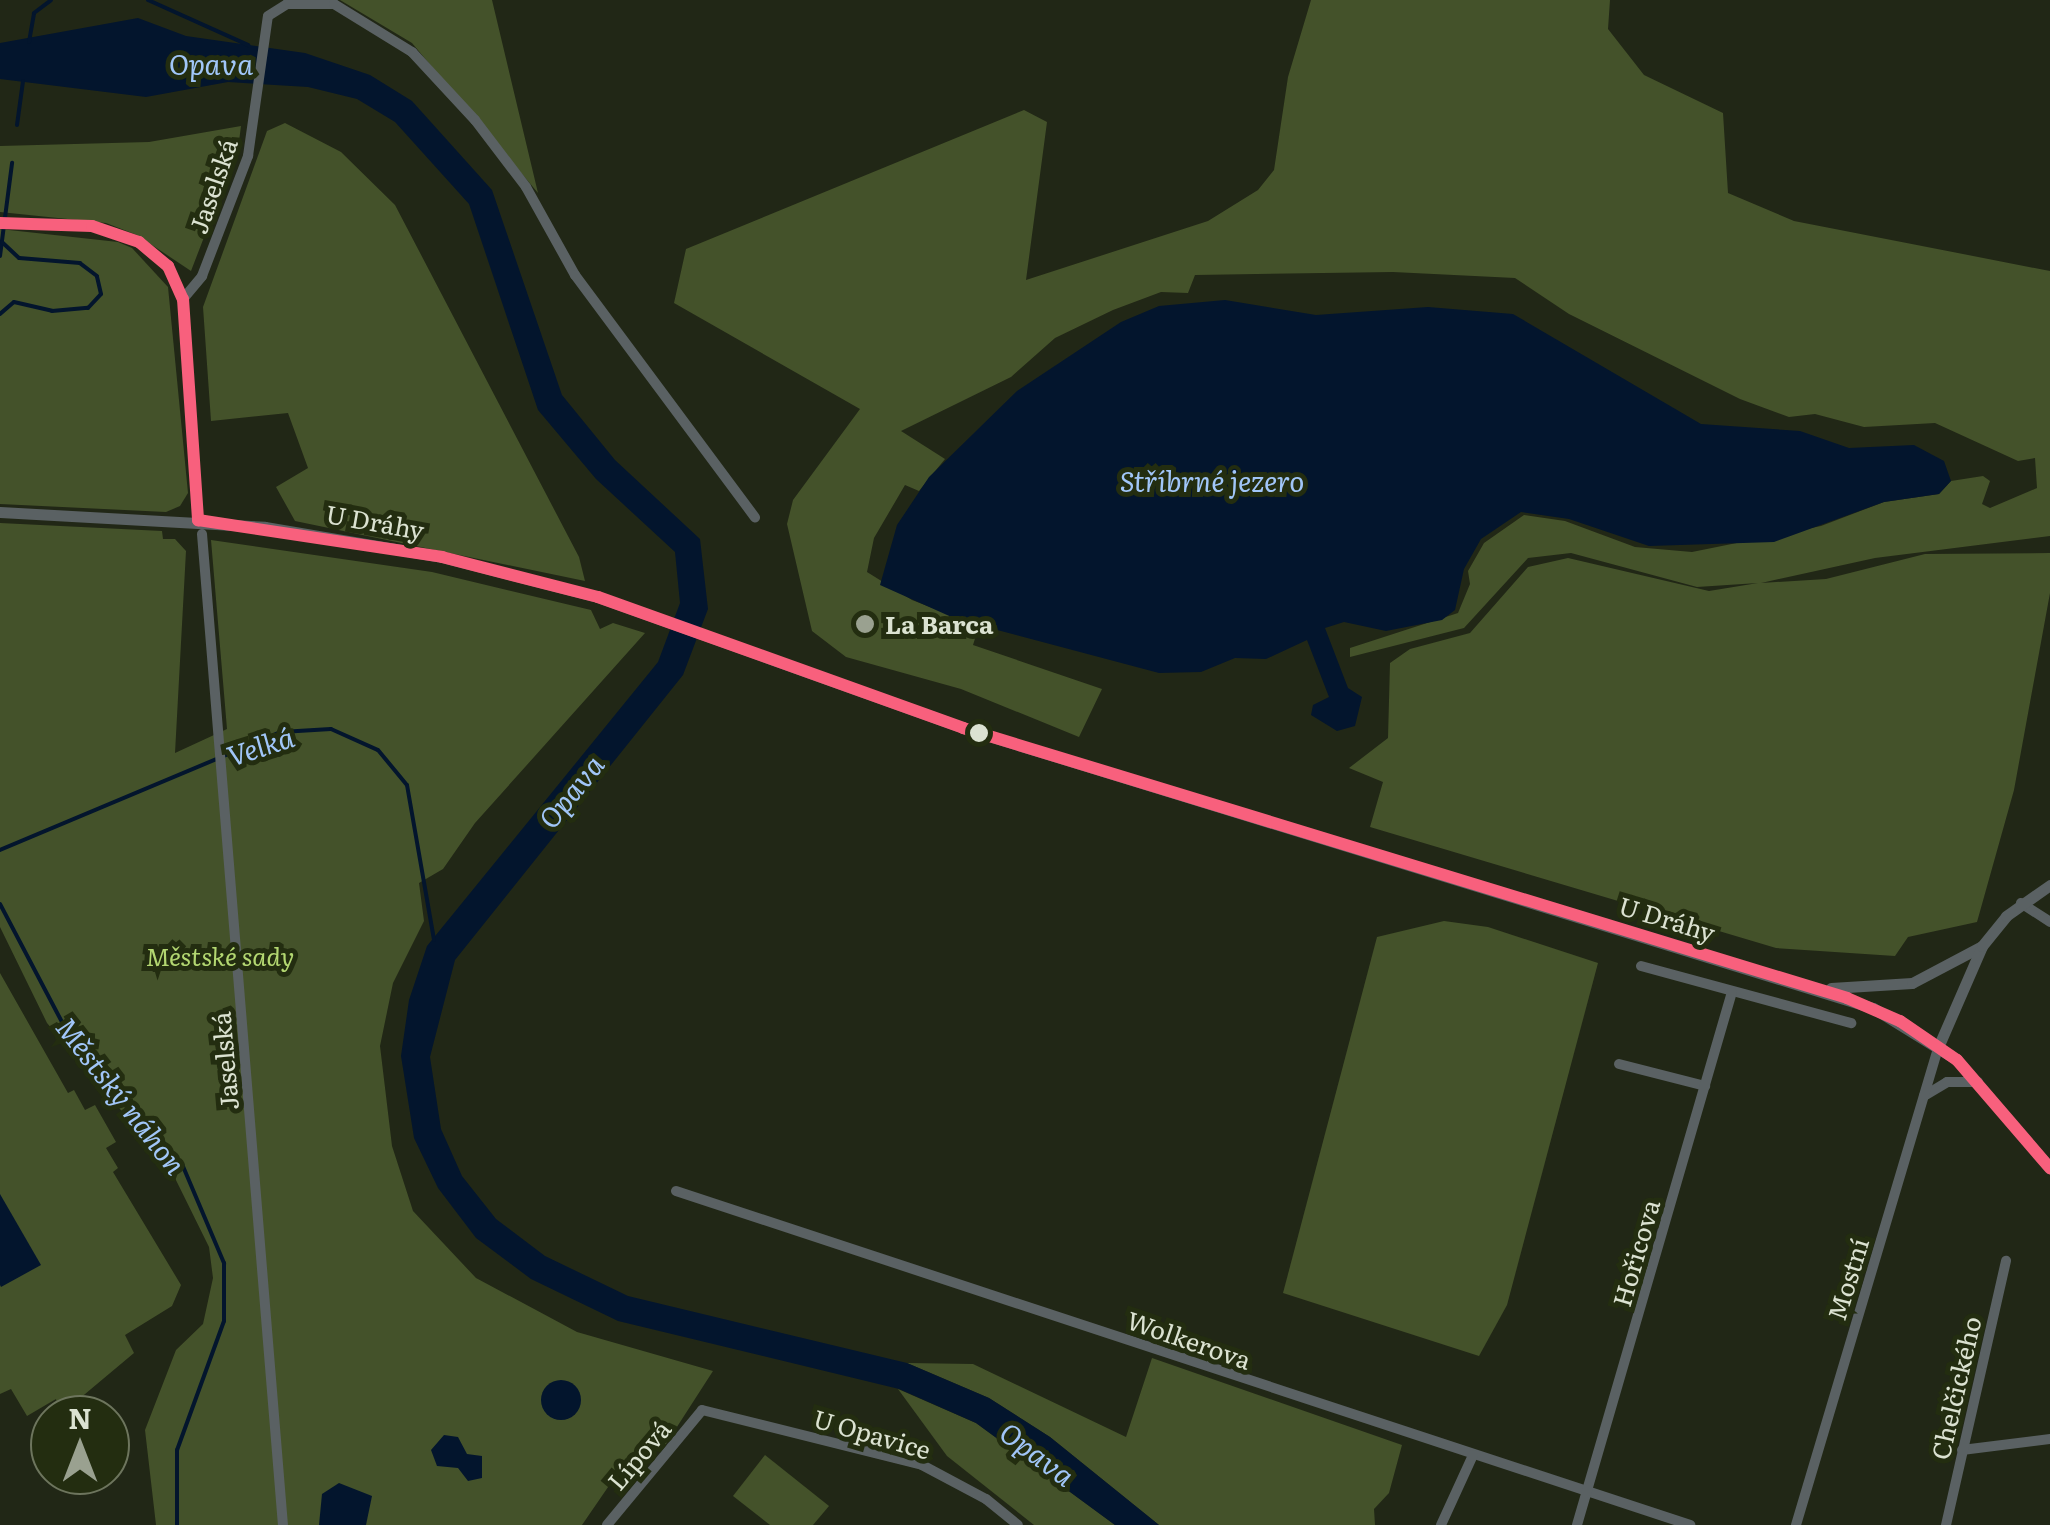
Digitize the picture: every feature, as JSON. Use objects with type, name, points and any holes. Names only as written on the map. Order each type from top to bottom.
[{"type":"street","name":"Jaselská","points":[[183,299],[202,276],[248,156],[268,16],[287,4],[334,4],[412,52],[526,187],[574,275],[755,518]]},
{"type":"street","points":[[5,222],[92,226],[139,242],[168,266],[183,299],[198,520]]},
{"type":"street","name":"U Dráhy","points":[[0,512],[198,520],[442,557],[606,600],[963,728],[1816,988],[1900,1021],[1939,1046],[1982,946],[2021,903],[2050,884]]},
{"type":"street","name":"Jaselská","points":[[202,534],[284,1525]]},
{"type":"street","points":[[2021,903],[2050,922]]},
{"type":"street","name":"U Dráhy","points":[[1816,988],[1912,983],[1982,946]]},
{"type":"street","points":[[1642,966],[1851,1023]]},
{"type":"street","name":"Hořicova","points":[[1577,1525],[1732,992]]},
{"type":"street","points":[[1939,1046],[1981,1082],[2050,1168]]},
{"type":"street","name":"Mostní","points":[[1796,1525],[1939,1046]]},
{"type":"street","points":[[1619,1064],[1705,1086]]},
{"type":"street","points":[[1924,1097],[1947,1082],[1981,1082]]},
{"type":"street","name":"Wolkerova","points":[[676,1191],[1690,1525]]},
{"type":"street","name":"Chelčického","points":[[1946,1525],[2006,1261]]},
{"type":"street","name":"Lípová","points":[[607,1525],[702,1410]]},
{"type":"street","name":"U Opavice","points":[[702,1410],[922,1466],[986,1500],[1018,1525]]},
{"type":"street","points":[[1962,1450],[2050,1439]]},
{"type":"street","points":[[1440,1525],[1473,1455]]},
{"type":"green space","points":[[340,0],[492,0],[538,193],[412,43]]},
{"type":"green space","points":[[1311,0],[1610,0],[1608,29],[1644,75],[1723,113],[1728,193],[1794,221],[2050,271],[2050,536],[1875,558],[1761,583],[1826,579],[1925,554],[2050,553],[2050,593],[2014,790],[1977,922],[1908,937],[1895,956],[1776,948],[1370,827],[1383,782],[1349,768],[1388,738],[1390,663],[1410,649],[1470,633],[1528,567],[1568,558],[1709,591],[1758,583],[1697,587],[1571,553],[1528,558],[1464,628],[1350,657],[1350,648],[1458,613],[1470,584],[1468,571],[1484,543],[1524,515],[1565,521],[1635,547],[1692,552],[1821,526],[1884,502],[1939,494],[1951,481],[1983,476],[1990,481],[1982,504],[1990,508],[2037,488],[2035,458],[2018,461],[1935,423],[1864,427],[1815,414],[1789,417],[1740,399],[1569,314],[1515,278],[1393,272],[1195,275],[1188,293],[1161,292],[1113,310],[1055,338],[1011,377],[901,431],[945,459],[919,491],[905,485],[874,538],[867,572],[912,600],[979,626],[973,645],[1102,689],[1079,737],[961,689],[846,657],[812,631],[787,524],[793,500],[860,409],[674,303],[686,249],[1024,110],[1047,122],[1026,280],[1208,221],[1258,190],[1274,170],[1288,77]]},
{"type":"green space","points":[[285,123],[341,152],[395,205],[579,557],[585,581],[295,521],[276,487],[308,468],[288,413],[211,421],[203,307],[267,131]]},
{"type":"green space","points":[[241,126],[238,149],[191,271],[137,235],[106,223],[0,212],[0,146],[149,142]]},
{"type":"green space","points":[[0,229],[118,242],[132,248],[168,287],[188,493],[180,506],[166,512],[0,504]]},
{"type":"green space","name":"Městské sady","points":[[0,523],[162,531],[163,539],[175,539],[186,551],[175,753],[227,729],[211,540],[432,572],[591,610],[600,629],[613,623],[645,633],[475,823],[443,869],[419,883],[424,921],[393,983],[380,1046],[392,1146],[413,1211],[476,1278],[577,1332],[713,1371],[664,1447],[654,1441],[625,1480],[617,1474],[582,1525],[156,1525],[145,1430],[176,1350],[203,1324],[213,1278],[209,1247],[170,1168],[47,1023],[0,927]]},
{"type":"green space","points":[[1444,921],[1488,927],[1598,963],[1507,1305],[1479,1356],[1283,1293],[1377,937]]},
{"type":"green space","points":[[0,973],[68,1093],[74,1090],[85,1110],[95,1105],[116,1142],[106,1148],[118,1168],[113,1172],[181,1285],[172,1306],[125,1335],[134,1353],[84,1395],[30,1395],[27,1416],[11,1389],[0,1394]]},
{"type":"green space","points":[[1152,1358],[1402,1445],[1389,1493],[1374,1509],[1375,1525],[1159,1525],[1050,1437],[989,1398],[907,1363],[973,1364],[1126,1437]]},
{"type":"green space","points":[[898,1389],[976,1423],[1115,1525],[1034,1525],[947,1456]]},
{"type":"green space","points":[[765,1455],[829,1506],[813,1525],[770,1525],[733,1496]]},
{"type":"water","name":"Opava","points":[[138,18],[186,36],[305,53],[370,75],[412,101],[492,190],[562,395],[615,460],[700,539],[708,609],[683,675],[455,960],[430,1057],[441,1129],[462,1176],[496,1219],[545,1256],[628,1296],[907,1363],[989,1398],[1050,1437],[1159,1525],[1115,1525],[976,1423],[899,1389],[618,1321],[531,1279],[476,1238],[438,1188],[414,1138],[401,1056],[409,1000],[427,946],[658,662],[680,603],[675,552],[596,479],[538,410],[469,204],[395,122],[357,99],[308,87],[228,82],[146,97],[0,79],[0,43]]},
{"type":"water","name":"Stříbrné jezero","points":[[1225,300],[1316,315],[1428,307],[1513,314],[1701,424],[1800,431],[1849,448],[1914,445],[1944,461],[1951,481],[1939,494],[1884,502],[1774,542],[1649,546],[1569,519],[1521,512],[1481,539],[1464,569],[1455,610],[1442,620],[1386,631],[1344,622],[1325,628],[1348,688],[1362,697],[1355,726],[1337,731],[1311,715],[1313,705],[1329,697],[1307,640],[1266,659],[1235,658],[1201,672],[1159,673],[956,619],[880,585],[897,525],[929,477],[1017,391],[1121,322],[1159,306]]},
{"type":"water","points":[[0,1194],[41,1265],[1,1287],[0,1285]]},
{"type":"water","points":[[561,1380],[575,1386],[581,1400],[575,1414],[561,1420],[547,1414],[541,1400],[547,1386]]},
{"type":"water","points":[[444,1435],[458,1437],[467,1454],[482,1456],[482,1478],[468,1481],[458,1468],[437,1466],[431,1450]]},
{"type":"water","points":[[339,1483],[372,1496],[366,1525],[319,1525],[322,1494]]},
{"type":"waterway","points":[[29,42],[34,13],[51,0]]},
{"type":"waterway","name":"Opava","points":[[148,0],[248,45]]},
{"type":"waterway","name":"Městský náhon","points":[[17,125],[23,81]]},
{"type":"waterway","name":"Městský náhon","points":[[0,256],[12,163]]},
{"type":"waterway","name":"Městský náhon","points":[[0,314],[14,302],[52,311],[88,308],[101,294],[97,276],[80,263],[19,258],[2,242]]},
{"type":"waterway","name":"Velká","points":[[0,850],[281,732],[331,729],[378,750],[407,785],[434,940]]},
{"type":"waterway","name":"Městský náhon","points":[[0,904],[64,1026],[182,1164],[224,1263],[224,1321],[177,1450],[177,1525]]},
{"type":"transit line","points":[[0,223],[92,226],[139,242],[168,266],[183,299],[198,520]]},
{"type":"transit line","points":[[198,520],[442,557],[598,597],[963,728],[1847,998],[1900,1021],[1957,1060],[2050,1168]]},
{"type":"place","name":"La Barca","points":[[865,624]]}]
